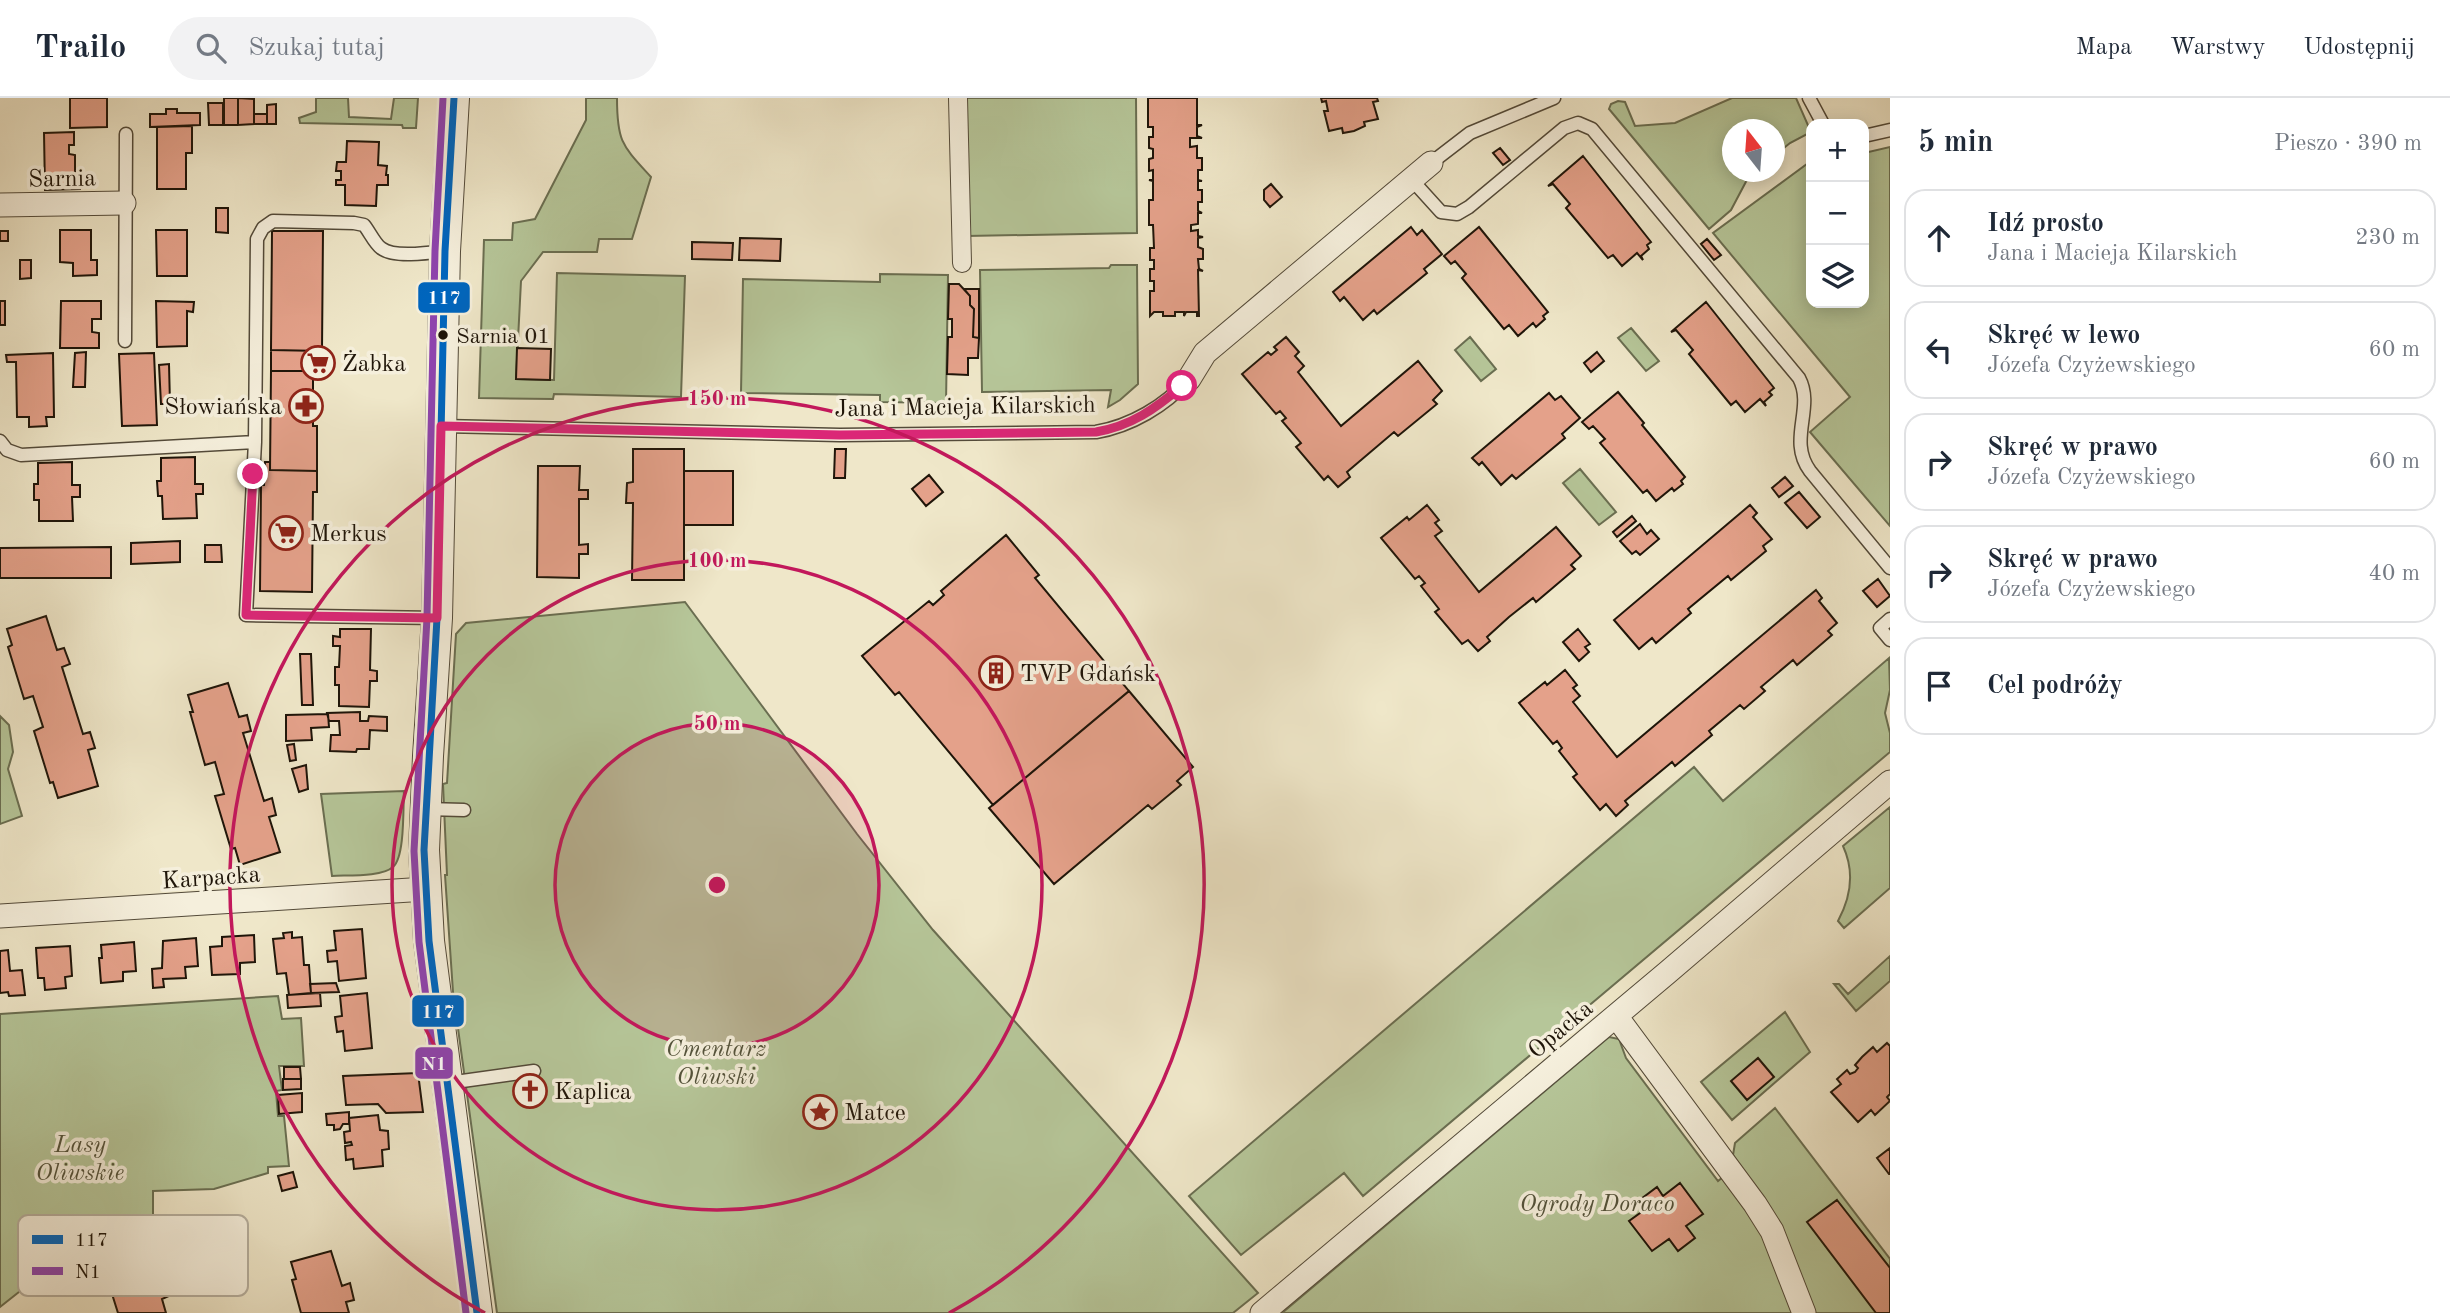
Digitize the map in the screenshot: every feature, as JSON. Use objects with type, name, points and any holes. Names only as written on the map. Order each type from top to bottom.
[{"type":"street","points":[[454,98],[444,251],[437,618],[425,808],[426,889],[429,941],[477,1313]]},
{"type":"street","points":[[958,98],[962,263]]},
{"type":"street","name":"Jana i Macieja Kilarskich","points":[[1189,379],[1205,353],[1431,163]]},
{"type":"street","name":"Sarnia","points":[[0,205],[124,203]]},
{"type":"street","name":"Opacka","points":[[1262,1313],[1890,782]]},
{"type":"street","name":"Karpacka","points":[[0,916],[426,889]]},
{"type":"street","points":[[1616,1016],[1755,1204],[1772,1231],[1804,1313]]},
{"type":"lane","points":[[1431,163],[1470,132],[1554,98]]},
{"type":"lane","points":[[1809,98],[1821,119]]},
{"type":"lane","points":[[1412,180],[1441,212],[1457,214],[1564,128],[1578,123],[1592,129],[1798,378],[1804,398],[1800,441],[1802,459],[1890,568]]},
{"type":"lane","points":[[1869,135],[1890,130]]},
{"type":"lane","points":[[125,341],[126,134]]},
{"type":"lane","points":[[437,618],[246,615],[255,442],[257,239],[263,228],[273,221],[354,223],[364,225],[381,248],[393,252],[416,254],[444,251]]},
{"type":"lane","name":"Jana i Macieja Kilarskich","points":[[441,426],[840,435],[1096,432],[1118,428],[1136,420],[1189,379]]},
{"type":"lane","points":[[0,441],[6,450],[21,455],[255,442]]},
{"type":"lane","points":[[1890,619],[1880,628],[1890,640]]},
{"type":"lane","points":[[425,808],[464,810]]},
{"type":"lane","points":[[448,1083],[534,1071]]},
{"type":"green space","points":[[316,98],[348,98],[349,117],[391,119],[394,98],[418,98],[416,128],[403,128],[402,125],[300,123],[299,118],[316,112]]},
{"type":"green space","points":[[586,98],[617,98],[618,124],[623,142],[651,177],[632,239],[599,239],[597,252],[543,252],[521,281],[516,379],[554,380],[557,273],[685,276],[681,397],[554,394],[553,399],[479,398],[484,240],[512,240],[513,223],[535,219],[586,120]]},
{"type":"green space","points":[[965,98],[1136,98],[1137,233],[967,236]]},
{"type":"green space","points":[[1732,98],[1796,98],[1806,121],[1806,135],[1785,147],[1785,119],[1722,119],[1722,182],[1746,182],[1731,210],[1709,229],[1609,109],[1611,104],[1625,102],[1635,126],[1675,123]]},
{"type":"green space","points":[[1890,147],[1890,526],[1810,432],[1850,397],[1713,233],[1806,165],[1806,308],[1869,308],[1869,152]]},
{"type":"green space","points":[[1111,265],[1137,265],[1138,384],[1108,407],[1111,390],[982,392],[980,270],[1109,268]]},
{"type":"green space","points":[[880,274],[948,275],[946,403],[880,402],[880,395],[741,393],[743,279],[880,282]]},
{"type":"green space","points":[[1631,328],[1659,361],[1646,371],[1618,338]]},
{"type":"green space","points":[[1470,337],[1496,369],[1481,381],[1455,350]]},
{"type":"green space","points":[[1580,469],[1616,512],[1599,525],[1563,483]]},
{"type":"green space","name":"Cmentarz Oliwski","points":[[685,602],[857,834],[933,930],[1258,1293],[1233,1313],[497,1313],[453,992],[445,875],[443,784],[447,783],[456,634],[466,623]]},
{"type":"green space","points":[[1889,658],[1890,690],[1885,713],[1890,733],[1890,752],[1363,1196],[1344,1173],[1241,1255],[1189,1196],[1694,767],[1723,801]]},
{"type":"green space","points":[[0,716],[9,725],[13,752],[8,769],[22,816],[0,824]]},
{"type":"green space","points":[[404,791],[400,853],[393,867],[373,874],[332,876],[321,794]]},
{"type":"green space","points":[[1890,807],[1890,888],[1844,928],[1838,921],[1846,903],[1850,875],[1843,846]]},
{"type":"green space","points":[[1890,956],[1890,981],[1856,1011],[1834,984],[1839,984],[1848,994]]},
{"type":"green space","name":"Lasy Oliwskie","points":[[278,996],[282,1019],[301,1018],[304,1066],[279,1066],[282,1090],[276,1091],[278,1116],[284,1116],[289,1166],[268,1167],[268,1173],[214,1189],[153,1191],[153,1215],[18,1215],[18,1293],[0,1307],[0,1014]]},
{"type":"green space","points":[[1785,1012],[1810,1052],[1732,1120],[1701,1082]]},
{"type":"green space","name":"Ogrody Doraco","points":[[1609,1037],[1619,1039],[1626,1058],[1718,1181],[1738,1165],[1733,1155],[1735,1143],[1775,1108],[1890,1259],[1890,1313],[1282,1313]]},
{"type":"building","points":[[70,98],[107,98],[107,127],[70,128]]},
{"type":"building","points":[[224,98],[238,98],[238,125],[224,125]]},
{"type":"building","points":[[238,98],[254,99],[254,124],[238,125]]},
{"type":"building","points":[[1148,98],[1197,98],[1197,125],[1202,125],[1197,127],[1197,136],[1202,138],[1190,138],[1190,147],[1197,146],[1197,158],[1202,158],[1202,170],[1198,170],[1198,180],[1202,181],[1198,181],[1198,190],[1202,190],[1202,202],[1198,202],[1198,211],[1202,213],[1198,213],[1198,224],[1191,225],[1191,231],[1198,230],[1198,236],[1203,237],[1198,238],[1198,247],[1203,249],[1203,259],[1198,259],[1199,269],[1203,271],[1198,270],[1199,316],[1197,312],[1186,312],[1184,316],[1184,312],[1175,312],[1175,316],[1163,316],[1163,312],[1154,312],[1150,316],[1150,291],[1154,291],[1154,281],[1150,281],[1150,269],[1154,269],[1154,260],[1150,260],[1150,248],[1154,248],[1153,225],[1149,225],[1149,200],[1153,200],[1153,181],[1149,180],[1153,180],[1153,170],[1149,171],[1149,159],[1153,158],[1153,149],[1149,148],[1149,137],[1153,137],[1153,127],[1148,127]]},
{"type":"building","points":[[1321,98],[1377,98],[1378,101],[1373,102],[1378,119],[1364,122],[1365,126],[1354,131],[1343,133],[1342,128],[1329,131],[1324,111],[1328,111],[1326,101],[1322,102]]},
{"type":"building","points":[[208,103],[223,103],[223,125],[209,125]]},
{"type":"building","points":[[276,104],[276,124],[267,124],[267,105]]},
{"type":"building","points":[[166,109],[177,109],[177,113],[200,113],[200,125],[150,127],[150,114],[166,114]]},
{"type":"building","points":[[254,114],[267,114],[267,124],[254,124]]},
{"type":"building","points":[[192,126],[192,153],[186,153],[186,189],[157,189],[157,127]]},
{"type":"building","points":[[74,132],[74,145],[69,145],[69,154],[75,155],[75,176],[80,176],[80,189],[45,190],[44,133]]},
{"type":"building","points":[[347,141],[379,142],[378,165],[387,166],[388,185],[377,185],[376,206],[345,205],[345,185],[336,185],[336,180],[341,180],[341,171],[336,171],[337,162],[346,162]]},
{"type":"building","points":[[1500,148],[1510,160],[1503,165],[1493,153]]},
{"type":"building","points":[[1583,156],[1651,242],[1647,245],[1649,249],[1641,256],[1643,260],[1637,253],[1622,266],[1613,255],[1608,258],[1566,208],[1570,204],[1553,184],[1548,186]]},
{"type":"building","points":[[1271,184],[1282,197],[1270,207],[1264,200],[1264,190]]},
{"type":"building","points":[[216,208],[228,208],[228,233],[216,232]]},
{"type":"building","points":[[1411,227],[1417,235],[1422,230],[1442,254],[1424,269],[1427,273],[1377,314],[1374,310],[1363,320],[1344,297],[1340,301],[1333,292]]},
{"type":"building","points":[[1479,227],[1548,312],[1536,327],[1533,323],[1518,336],[1509,325],[1504,329],[1462,278],[1466,274],[1455,261],[1451,264],[1444,256]]},
{"type":"building","points":[[60,230],[91,230],[91,260],[97,260],[97,275],[73,276],[73,263],[60,262]]},
{"type":"building","points":[[156,230],[187,230],[187,276],[157,276]]},
{"type":"building","points":[[0,231],[8,231],[8,241],[0,241]]},
{"type":"building","points":[[272,231],[323,231],[322,351],[271,350]]},
{"type":"building","points":[[740,238],[781,239],[780,261],[739,260]]},
{"type":"building","points":[[1707,239],[1721,255],[1714,260],[1701,244]]},
{"type":"building","points":[[692,242],[733,243],[732,260],[692,259]]},
{"type":"building","points":[[20,260],[31,260],[31,278],[20,279]]},
{"type":"building","points":[[949,284],[959,284],[970,296],[970,305],[974,309],[973,337],[979,338],[978,358],[968,358],[968,375],[947,374],[948,337],[952,337],[952,319],[948,319]]},
{"type":"building","points":[[964,289],[979,289],[979,338],[973,337],[974,309],[970,305],[970,296]]},
{"type":"building","points":[[0,301],[5,301],[5,325],[0,325]]},
{"type":"building","points":[[61,301],[101,301],[101,319],[92,319],[92,332],[99,333],[99,348],[60,348]]},
{"type":"building","points":[[156,301],[194,302],[193,312],[187,311],[187,346],[157,347]]},
{"type":"building","points":[[1706,302],[1774,388],[1769,392],[1772,395],[1764,402],[1766,406],[1760,399],[1745,412],[1736,401],[1731,405],[1689,354],[1693,350],[1676,330],[1671,332]]},
{"type":"building","points":[[1286,337],[1299,352],[1295,356],[1304,366],[1298,372],[1341,426],[1418,361],[1442,391],[1433,400],[1437,404],[1398,436],[1394,432],[1347,472],[1350,477],[1338,487],[1328,476],[1324,480],[1296,447],[1301,443],[1282,421],[1286,418],[1280,411],[1276,414],[1242,374],[1268,352],[1271,355],[1277,350],[1274,347]]},
{"type":"building","points":[[517,348],[551,349],[550,380],[516,379]]},
{"type":"building","points":[[271,350],[322,351],[322,371],[271,371]]},
{"type":"building","points":[[86,352],[85,387],[73,387],[75,353]]},
{"type":"building","points":[[1597,352],[1604,361],[1591,372],[1584,363]]},
{"type":"building","points":[[53,353],[54,417],[46,417],[47,426],[29,427],[29,417],[17,417],[16,362],[7,362],[6,355]]},
{"type":"building","points":[[154,353],[157,425],[122,426],[119,354]]},
{"type":"building","points":[[169,364],[170,404],[161,404],[159,365]]},
{"type":"building","points":[[271,371],[313,371],[313,426],[317,426],[317,471],[270,470]]},
{"type":"building","points":[[1618,392],[1685,477],[1681,481],[1683,484],[1674,491],[1672,488],[1656,501],[1647,490],[1643,493],[1600,443],[1605,439],[1593,426],[1589,429],[1582,422]]},
{"type":"building","points":[[1549,393],[1555,400],[1561,396],[1580,418],[1562,434],[1565,438],[1516,479],[1512,475],[1501,485],[1482,462],[1479,465],[1472,458]]},
{"type":"building","points":[[633,449],[684,449],[684,580],[632,580],[633,503],[626,503],[627,483],[633,482]]},
{"type":"building","points":[[835,449],[846,449],[845,478],[834,478]]},
{"type":"building","points":[[195,457],[195,484],[203,484],[203,494],[196,494],[197,518],[163,519],[162,496],[158,496],[157,481],[161,481],[161,458]]},
{"type":"building","points":[[72,462],[72,485],[80,485],[80,497],[72,497],[73,521],[39,521],[39,500],[34,500],[34,484],[38,484],[38,463]]},
{"type":"building","name":"Merkus","points":[[265,462],[270,462],[270,470],[317,471],[317,492],[313,492],[312,592],[260,591],[261,485],[264,485]]},
{"type":"building","points":[[538,466],[580,466],[579,490],[588,490],[588,499],[579,499],[579,545],[588,544],[588,554],[579,554],[579,578],[537,577]]},
{"type":"building","points":[[684,471],[733,471],[733,525],[684,525]]},
{"type":"building","points":[[929,475],[943,492],[926,506],[912,489]]},
{"type":"building","points":[[1785,477],[1793,486],[1779,497],[1772,488]]},
{"type":"building","points":[[1799,492],[1820,517],[1807,528],[1785,503]]},
{"type":"building","points":[[1427,505],[1439,520],[1435,523],[1442,531],[1435,536],[1479,592],[1556,527],[1581,556],[1571,565],[1575,569],[1536,602],[1533,598],[1509,617],[1487,637],[1490,641],[1478,651],[1468,640],[1462,644],[1435,612],[1439,609],[1421,586],[1425,583],[1419,576],[1415,579],[1381,538]]},
{"type":"building","points":[[1750,505],[1757,513],[1753,517],[1772,539],[1763,546],[1766,551],[1731,580],[1728,576],[1688,609],[1691,613],[1656,643],[1652,638],[1639,649],[1614,620]]},
{"type":"building","points":[[1632,516],[1636,521],[1617,537],[1613,532]]},
{"type":"building","points":[[1640,524],[1647,534],[1651,530],[1659,539],[1640,555],[1636,551],[1632,554],[1620,541]]},
{"type":"building","name":"TVP Gdańsk","points":[[1006,535],[1039,575],[1035,578],[1129,691],[993,805],[899,692],[895,695],[862,656],[929,601],[933,605],[944,595],[941,591]]},
{"type":"building","points":[[180,541],[180,562],[131,564],[131,543]]},
{"type":"building","points":[[205,545],[221,545],[222,562],[205,562]]},
{"type":"building","points":[[111,547],[111,578],[0,578],[0,548]]},
{"type":"building","points":[[1878,579],[1890,596],[1877,607],[1863,591]]},
{"type":"building","points":[[1816,590],[1822,598],[1819,601],[1837,623],[1828,631],[1832,635],[1797,665],[1793,660],[1761,687],[1765,691],[1744,709],[1740,705],[1709,731],[1712,735],[1675,766],[1672,762],[1625,801],[1628,805],[1616,816],[1606,804],[1600,810],[1573,777],[1577,774],[1559,751],[1562,748],[1557,741],[1553,744],[1519,703],[1565,670],[1577,685],[1573,688],[1580,696],[1573,702],[1617,757]]},
{"type":"building","points":[[46,616],[57,650],[64,648],[70,664],[62,667],[83,734],[90,732],[95,748],[88,750],[98,786],[58,798],[53,782],[50,783],[34,731],[43,727],[33,696],[24,699],[8,647],[12,645],[7,629]]},
{"type":"building","points":[[340,629],[371,629],[370,670],[377,671],[377,681],[370,681],[369,707],[339,706],[339,685],[335,685],[335,667],[339,667],[340,646],[333,646],[333,636],[340,637]]},
{"type":"building","points":[[1578,629],[1590,644],[1585,647],[1589,652],[1579,661],[1563,642]]},
{"type":"building","points":[[300,654],[311,654],[313,705],[302,705]]},
{"type":"building","points":[[228,683],[239,717],[247,715],[251,731],[243,733],[264,801],[272,798],[276,815],[269,817],[280,852],[240,865],[235,848],[231,849],[215,796],[224,794],[215,762],[205,765],[188,695]]},
{"type":"building","points":[[1129,691],[1193,767],[1177,781],[1181,785],[1152,809],[1148,805],[1054,884],[989,808]]},
{"type":"building","points":[[360,712],[360,721],[368,721],[369,716],[387,717],[387,731],[370,730],[369,749],[357,749],[356,752],[330,751],[331,735],[340,735],[339,721],[329,721],[327,713]]},
{"type":"building","points":[[328,714],[329,727],[311,728],[312,740],[286,741],[286,715]]},
{"type":"building","points":[[294,744],[296,760],[290,761],[287,745]]},
{"type":"building","points":[[306,765],[308,789],[299,792],[292,769]]},
{"type":"building","points":[[362,929],[366,978],[339,981],[337,961],[328,962],[327,951],[336,950],[334,931]]},
{"type":"building","points":[[292,932],[292,938],[302,937],[304,965],[309,965],[311,993],[289,995],[286,973],[277,974],[273,939],[284,938],[283,933]]},
{"type":"building","points":[[254,935],[255,962],[240,963],[240,974],[212,975],[210,947],[222,946],[222,937]]},
{"type":"building","points":[[196,938],[198,966],[185,967],[186,978],[163,979],[164,987],[153,988],[152,969],[162,968],[163,941]]},
{"type":"building","points":[[134,942],[136,971],[123,972],[123,981],[101,983],[101,945]]},
{"type":"building","points":[[70,946],[72,976],[65,977],[66,988],[45,990],[44,978],[38,978],[36,948]]},
{"type":"building","points":[[8,950],[10,971],[22,970],[25,995],[9,996],[8,992],[0,993],[0,951]]},
{"type":"building","points":[[336,983],[339,992],[311,993],[310,984]]},
{"type":"building","points":[[320,993],[321,1006],[288,1008],[287,995]]},
{"type":"building","points":[[367,993],[372,1048],[345,1051],[343,1031],[337,1032],[335,1017],[342,1016],[340,996]]},
{"type":"building","points":[[1887,1043],[1890,1046],[1890,1094],[1887,1097],[1890,1101],[1875,1115],[1871,1110],[1858,1122],[1831,1092],[1841,1084],[1837,1079],[1847,1070],[1850,1074],[1855,1072],[1858,1068],[1855,1065],[1873,1047],[1877,1052]]},
{"type":"building","points":[[1758,1058],[1774,1077],[1747,1100],[1731,1081]]},
{"type":"building","points":[[284,1067],[300,1067],[301,1079],[284,1079]]},
{"type":"building","points":[[418,1073],[423,1112],[386,1113],[378,1104],[346,1105],[343,1076]]},
{"type":"building","points":[[283,1079],[301,1079],[301,1089],[283,1090]]},
{"type":"building","name":"Kaplica","points":[[536,1082],[538,1098],[524,1100],[522,1083]]},
{"type":"building","points":[[302,1093],[302,1112],[279,1114],[278,1095]]},
{"type":"building","points":[[349,1112],[349,1124],[343,1124],[340,1129],[334,1130],[334,1125],[327,1125],[326,1114]]},
{"type":"building","points":[[378,1115],[380,1130],[388,1131],[389,1149],[382,1150],[383,1166],[354,1169],[353,1159],[346,1160],[345,1146],[352,1145],[351,1142],[345,1143],[344,1132],[350,1131],[349,1118]]},
{"type":"building","points":[[1890,1148],[1890,1174],[1889,1174],[1877,1158]]},
{"type":"building","points":[[293,1172],[297,1187],[282,1191],[278,1176]]},
{"type":"building","points":[[1680,1183],[1703,1214],[1686,1226],[1695,1238],[1678,1251],[1669,1239],[1652,1251],[1629,1221],[1647,1208],[1641,1199],[1657,1187],[1663,1196]]},
{"type":"building","points":[[1837,1200],[1890,1268],[1890,1313],[1876,1313],[1807,1222]]},
{"type":"building","points":[[331,1251],[342,1286],[350,1283],[354,1300],[346,1302],[349,1313],[301,1313],[292,1280],[296,1279],[291,1262]]},
{"type":"building","points":[[113,1296],[169,1296],[162,1299],[166,1313],[118,1313]]},
{"type":"transit line","name":"N1","points":[[443,98],[435,251],[427,618],[414,851],[419,942],[466,1313]]},
{"type":"transit line","name":"117","points":[[454,98],[445,251],[437,618],[424,850],[429,941],[477,1313]]},
{"type":"place","name":"Sarnia 01","points":[[443,335]]},
{"type":"place","name":"Żabka","points":[[318,363]]},
{"type":"place","name":"Słowiańska","points":[[306,406]]},
{"type":"place","name":"Merkus","points":[[286,533]]},
{"type":"place","name":"TVP Gdańsk","points":[[996,673]]},
{"type":"place","name":"Kaplica","points":[[530,1091]]},
{"type":"place","name":"Matce","points":[[820,1112]]},
{"type":"route","points":[[253,474],[246,615],[437,618],[441,426],[840,435],[1096,432],[1118,428],[1136,420],[1182,386]]}]
